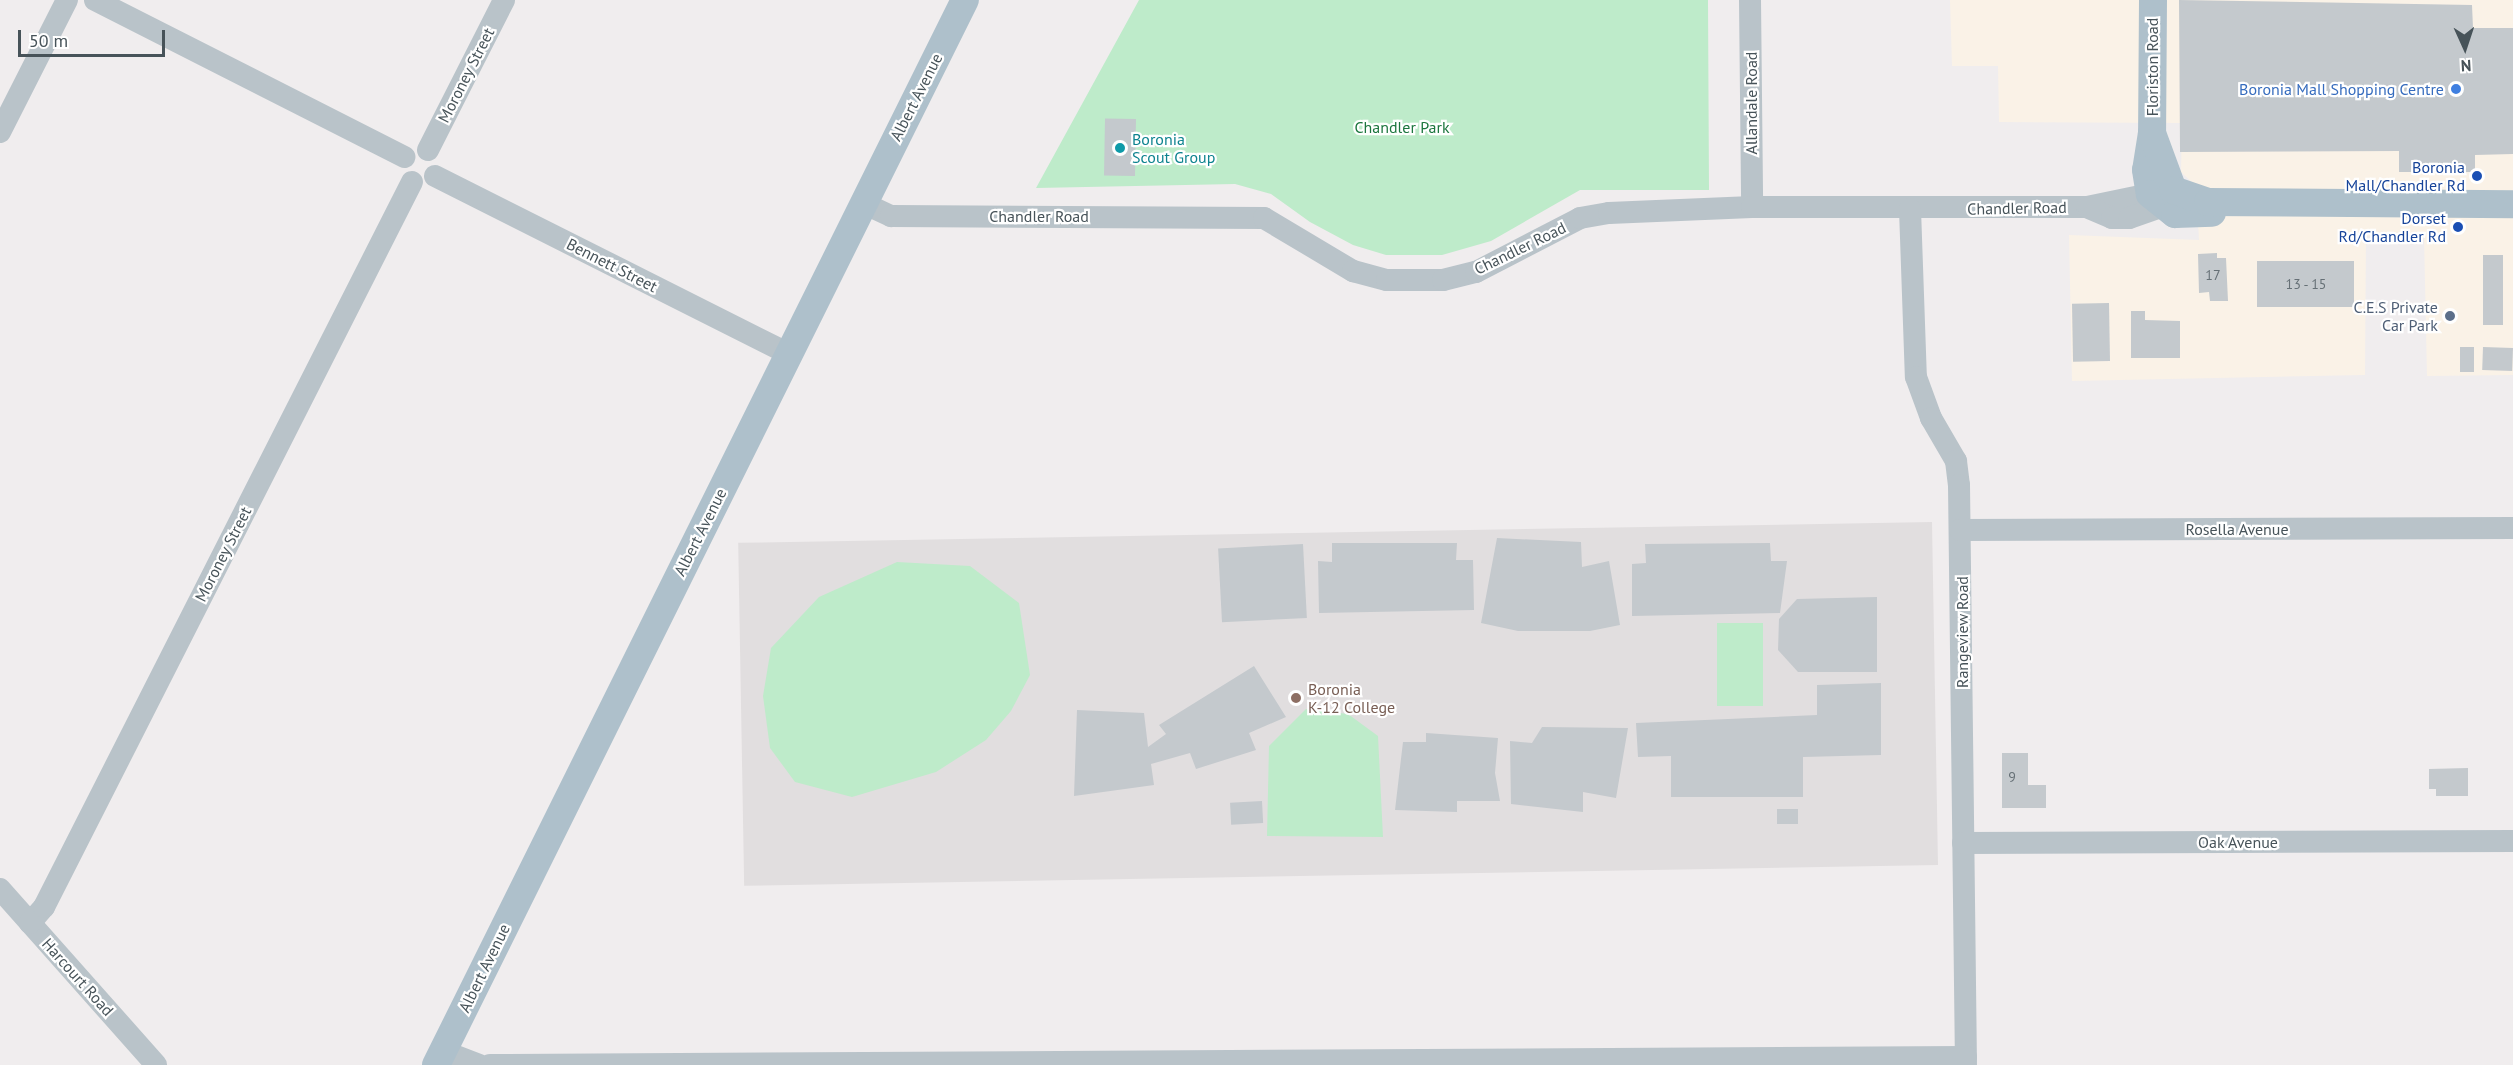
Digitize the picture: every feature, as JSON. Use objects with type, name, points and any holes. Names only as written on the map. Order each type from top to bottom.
[{"type":"main road","name":"Albert Avenue","points":[[439,1058],[965,0]]},
{"type":"main road","name":"Floriston Road","points":[[2153,0],[2152,133],[2162,197]]},
{"type":"main road","points":[[2162,197],[2232,205],[2513,204]]},
{"type":"street","points":[[0,132],[67,0]]},
{"type":"street","points":[[95,0],[405,157]]},
{"type":"street","name":"Moroney Street","points":[[428,150],[504,0]]},
{"type":"street","name":"Allandale Road","points":[[1750,0],[1752,207]]},
{"type":"street","points":[[415,149],[428,150],[438,161],[435,176],[425,183],[412,182],[403,171],[405,157],[415,149]]},
{"type":"street","name":"Bennett Street","points":[[435,176],[789,354]]},
{"type":"street","name":"Moroney Street","points":[[30,923],[44,907],[412,182]]},
{"type":"street","name":"Chandler Road","points":[[863,203],[891,216],[1264,218],[1353,271],[1387,280],[1443,280],[1476,272],[1580,218],[1752,207],[1910,209],[2087,207],[2112,218],[2129,218],[2162,197]]},
{"type":"street","name":"Rangeview Road","points":[[1910,209],[1916,377],[1931,418],[1956,461],[1960,530],[1966,1061]]},
{"type":"street","name":"Rosella Avenue","points":[[1960,530],[2513,528]]},
{"type":"street","name":"Oak Avenue","points":[[1964,843],[2513,841]]},
{"type":"street","name":"Harcourt Road","points":[[0,889],[156,1065]]},
{"type":"street","points":[[439,1058],[479,1065]]},
{"type":"street","points":[[490,1065],[1966,1061]]},
{"type":"shaded area","points":[[1950,0],[2513,0],[2513,375],[2427,376],[2424,236],[2366,236],[2365,375],[2072,381],[2069,235],[2199,240],[2196,186],[2181,172],[2182,123],[1999,122],[1998,66],[1952,66]]},
{"type":"shaded area","name":"Boronia K-12 College","points":[[1932,522],[1938,865],[744,886],[738,543]]},
{"type":"green space","name":"Chandler Park","points":[[1139,0],[1708,0],[1709,190],[1580,190],[1491,241],[1442,255],[1386,255],[1353,245],[1310,222],[1271,194],[1235,184],[1036,188]]},
{"type":"green space","points":[[897,562],[970,566],[1019,603],[1030,675],[1011,711],[986,740],[936,772],[852,797],[795,782],[770,748],[763,696],[771,648],[819,597]]},
{"type":"green space","points":[[1717,623],[1763,623],[1763,706],[1717,706]]},
{"type":"green space","points":[[1306,709],[1348,714],[1378,736],[1383,837],[1267,836],[1269,746]]},
{"type":"building","points":[[2179,0],[2472,5],[2473,28],[2513,28],[2513,154],[2475,155],[2475,172],[2399,172],[2399,151],[2180,152]]},
{"type":"building","name":"Boronia Scout Group","points":[[1105,118],[1136,119],[1135,176],[1104,175]]},
{"type":"building","points":[[2217,253],[2217,258],[2226,258],[2228,301],[2210,301],[2209,292],[2199,293],[2198,254]]},
{"type":"building","points":[[2483,255],[2503,255],[2503,325],[2483,325]]},
{"type":"building","points":[[2257,261],[2354,261],[2354,307],[2257,307]]},
{"type":"building","points":[[2109,303],[2110,361],[2073,362],[2072,304]]},
{"type":"building","points":[[2131,311],[2145,311],[2145,320],[2180,321],[2180,358],[2131,358]]},
{"type":"building","points":[[2460,347],[2474,347],[2474,372],[2460,372]]},
{"type":"building","points":[[2483,347],[2513,348],[2512,371],[2482,370]]},
{"type":"building","points":[[1497,538],[1581,542],[1582,567],[1609,561],[1620,625],[1590,631],[1518,631],[1481,623]]},
{"type":"building","points":[[1332,543],[1457,543],[1456,560],[1473,560],[1474,610],[1319,613],[1318,561],[1332,562]]},
{"type":"building","points":[[1770,543],[1771,561],[1787,561],[1780,613],[1632,616],[1632,564],[1646,563],[1645,544]]},
{"type":"building","points":[[1303,544],[1307,618],[1222,622],[1218,548]]},
{"type":"building","points":[[1877,597],[1877,672],[1798,672],[1778,650],[1779,619],[1797,599]]},
{"type":"building","points":[[1254,666],[1286,717],[1249,733],[1256,750],[1196,769],[1190,753],[1151,764],[1154,785],[1074,796],[1077,710],[1144,713],[1148,747],[1166,734],[1159,725]]},
{"type":"building","points":[[1881,683],[1881,755],[1803,757],[1803,797],[1671,797],[1671,756],[1638,757],[1636,723],[1817,715],[1817,685]]},
{"type":"building","points":[[1542,727],[1628,728],[1616,798],[1583,792],[1583,812],[1511,804],[1510,741],[1532,743]]},
{"type":"building","points":[[1426,733],[1498,738],[1495,773],[1500,801],[1457,801],[1457,812],[1395,810],[1403,742],[1426,742]]},
{"type":"building","points":[[2002,753],[2028,753],[2028,785],[2046,785],[2046,808],[2002,808]]},
{"type":"building","points":[[2468,768],[2468,796],[2436,796],[2436,789],[2429,789],[2429,769]]},
{"type":"building","points":[[1262,801],[1263,823],[1231,825],[1230,803]]},
{"type":"building","points":[[1777,809],[1798,809],[1798,824],[1777,824]]},
{"type":"place","name":"Boronia Mall Shopping Centre","points":[[2456,89]]},
{"type":"place","name":"Boronia Scout Group","points":[[1120,148]]},
{"type":"place","name":"Boronia Mall/Chandler Rd","points":[[2477,176]]},
{"type":"place","name":"Dorset Rd/Chandler Rd","points":[[2458,227]]},
{"type":"place","name":"C.E.S Private Car Park","points":[[2450,316]]},
{"type":"place","name":"Boronia K-12 College","points":[[1296,698]]}]
